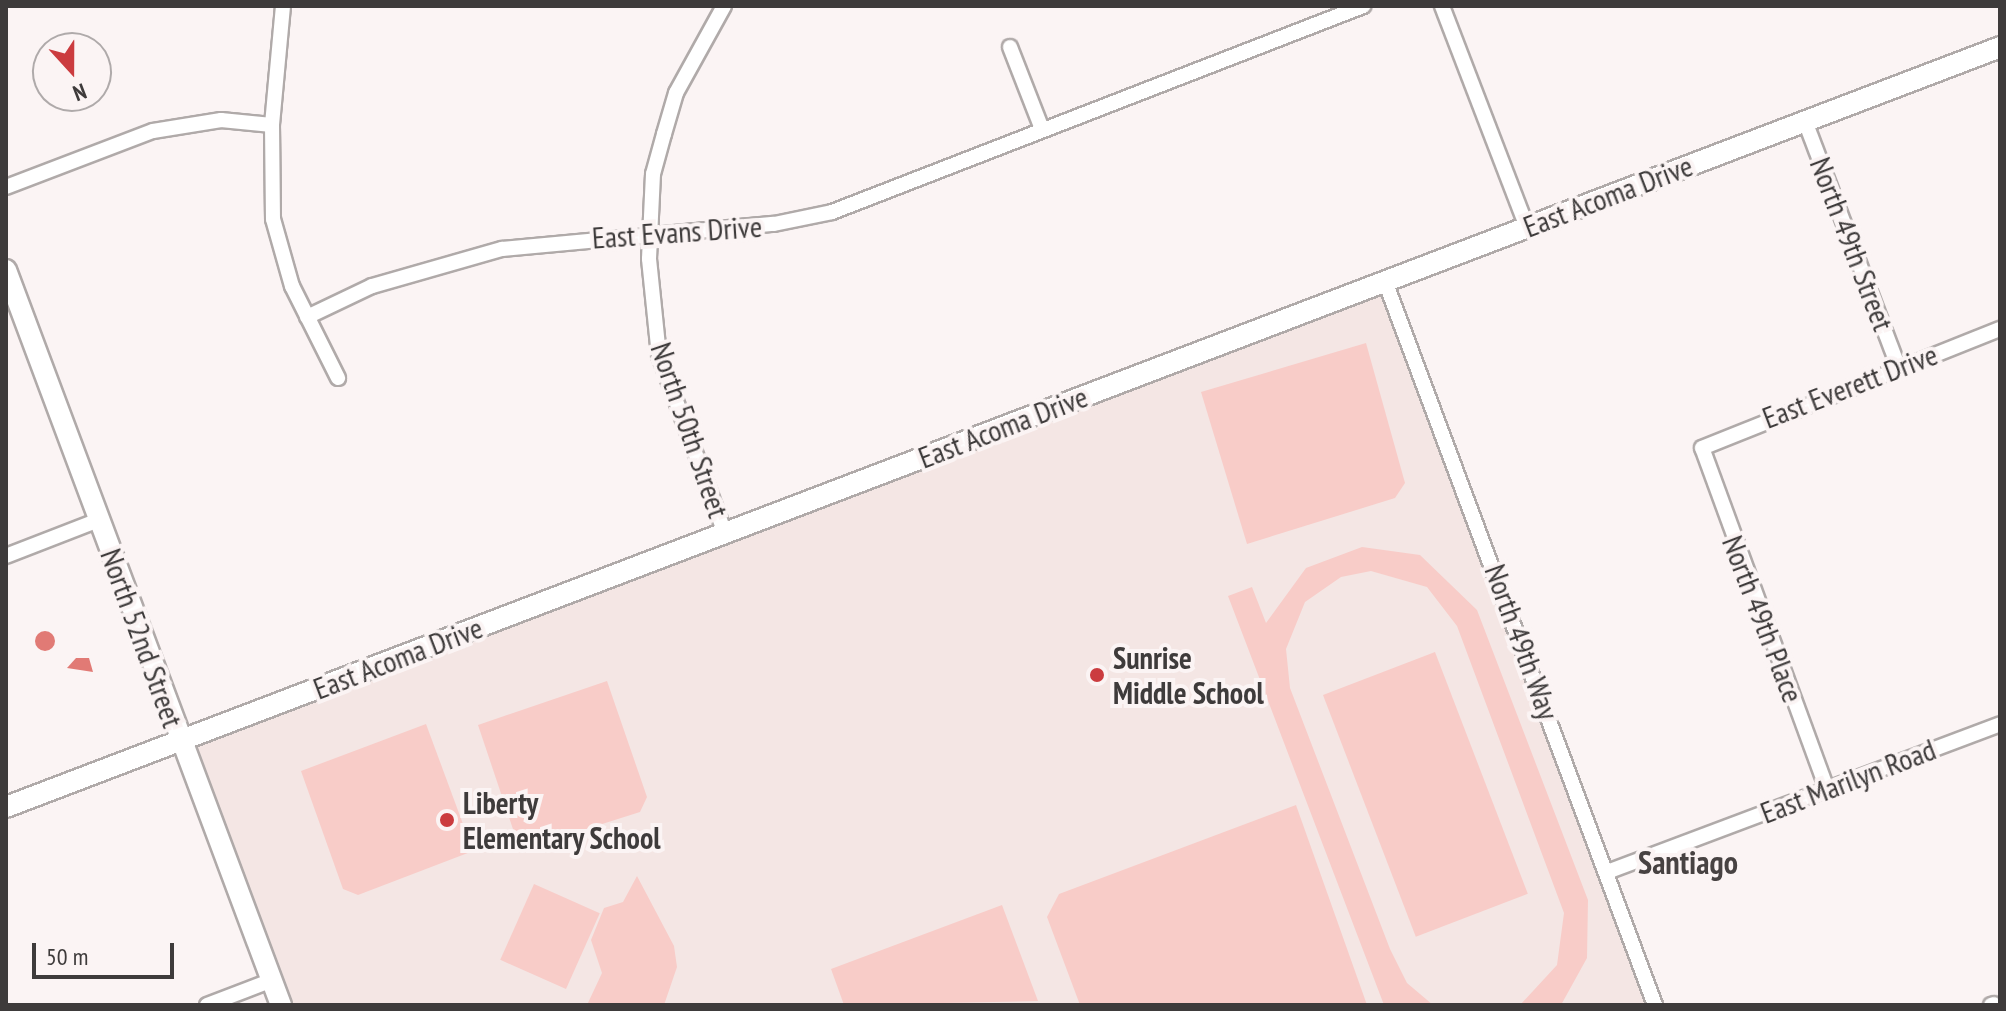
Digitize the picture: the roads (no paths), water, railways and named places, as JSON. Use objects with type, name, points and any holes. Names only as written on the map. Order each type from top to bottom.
[{"type":"street","points":[[283,6],[272,125],[273,219],[307,317],[338,378]]},
{"type":"street","name":"North 50th Street","points":[[724,6],[676,93],[653,174],[650,233],[659,355],[725,533]]},
{"type":"street","name":"East Evans Drive","points":[[307,317],[386,282],[502,249],[774,224],[832,212],[1363,6]]},
{"type":"street","points":[[1442,6],[1527,227]]},
{"type":"street","points":[[1010,47],[1042,129]]},
{"type":"street","name":"East Acoma Drive","points":[[6,807],[2000,47]]},
{"type":"street","points":[[6,187],[153,131],[221,120],[272,125]]},
{"type":"street","name":"North 49th Street","points":[[1805,121],[1899,368]]},
{"type":"street","name":"North 52nd Street","points":[[6,270],[13,311],[99,520],[281,1005]]},
{"type":"street","name":"North 49th Way","points":[[1385,281],[1655,1005]]},
{"type":"street","name":"East Everett Drive","points":[[1702,448],[2000,329]]},
{"type":"street","name":"North 49th Place","points":[[1702,448],[1827,789]]},
{"type":"street","points":[[6,556],[99,520]]},
{"type":"street","name":"East Marilyn Road","points":[[1607,872],[2000,724]]},
{"type":"street","points":[[207,1005],[272,980]]},
{"type":"place","name":"Sunrise Middle School","points":[[1097,675]]},
{"type":"place","name":"Liberty Elementary School","points":[[447,820]]},
{"type":"district","name":"Santiago","points":[[1688,862]]}]
